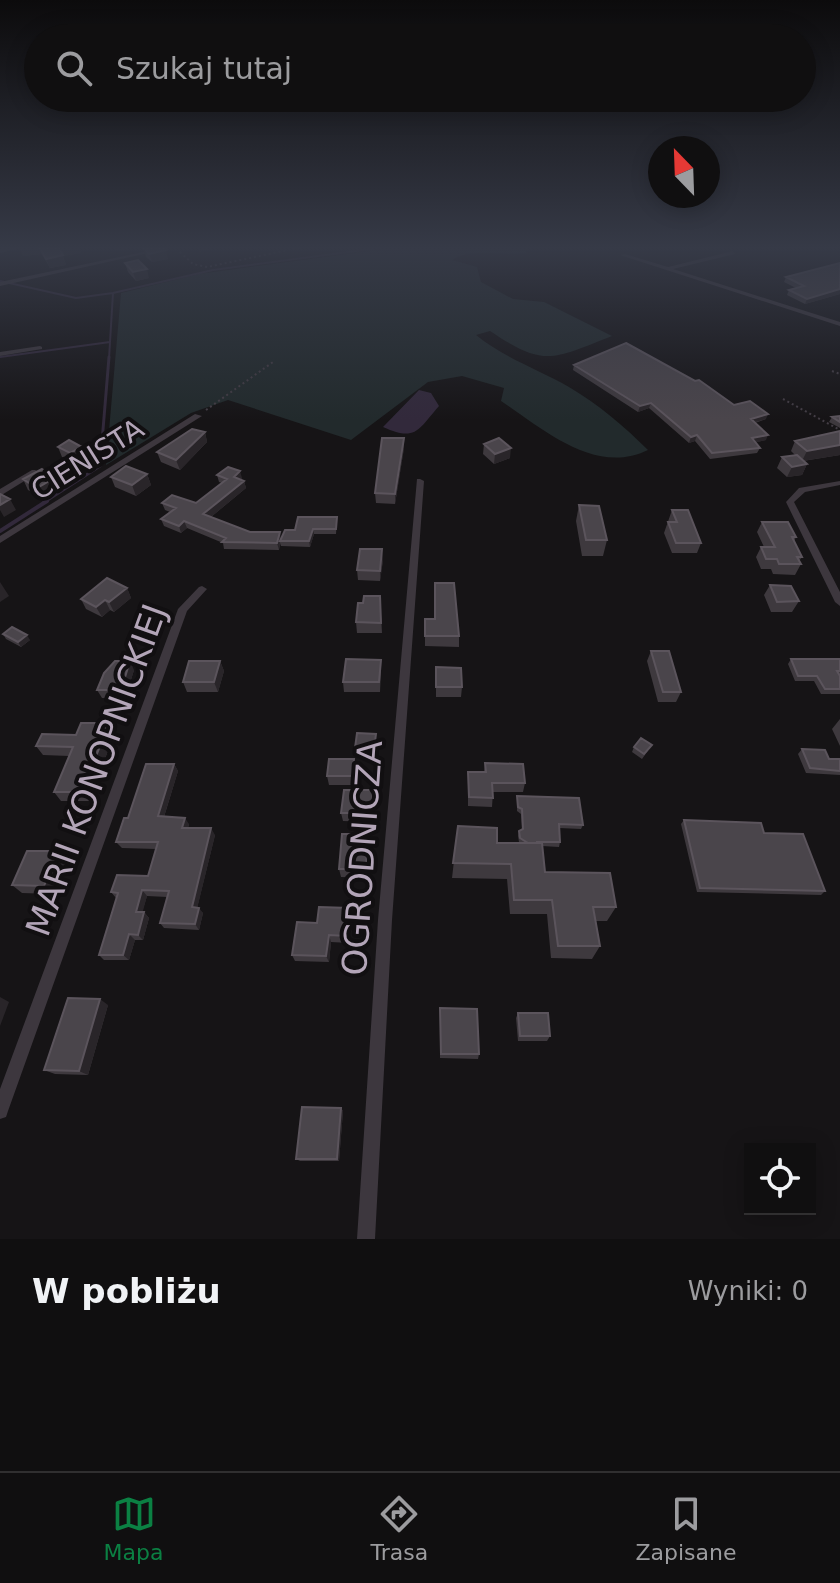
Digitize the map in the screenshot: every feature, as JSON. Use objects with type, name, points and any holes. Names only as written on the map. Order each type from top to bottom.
[{"type":"street","points":[[779,305],[840,324]]},
{"type":"street","points":[[0,354],[40,348]]},
{"type":"street","name":"CIENISTA","points":[[0,540],[198,416]]},
{"type":"street","points":[[0,493],[35,472]]},
{"type":"street","name":"OGRODNICZA","points":[[366,1239],[385,920],[420,481]]},
{"type":"street","points":[[840,483],[793,495],[790,507],[840,602]]},
{"type":"street","name":"MARII KONOPNICKIEJ","points":[[0,1111],[183,609],[202,589]]},
{"type":"path","points":[[198,416],[273,362]]},
{"type":"path","points":[[832,371],[840,374]]},
{"type":"path","points":[[783,399],[840,430]]},
{"type":"shaded area","points":[[120,305],[550,305],[612,336],[550,356],[524,351],[490,331],[476,335],[499,351],[580,394],[611,416],[648,450],[628,457],[609,457],[570,446],[501,401],[504,388],[462,376],[428,382],[351,440],[228,400],[191,413],[106,465]]},
{"type":"shaded area","points":[[419,390],[431,393],[439,406],[421,427],[403,433],[383,427]]},
{"type":"building","points":[[626,343],[695,381],[699,380],[734,405],[750,401],[768,414],[751,419],[768,435],[752,438],[760,448],[712,453],[697,435],[691,437],[651,403],[640,406],[574,365]]},
{"type":"building","points":[[192,429],[205,432],[176,460],[157,452]]},
{"type":"building","points":[[840,431],[840,445],[807,451],[795,441]]},
{"type":"building","points":[[382,438],[404,438],[395,494],[375,493]]},
{"type":"building","points":[[499,438],[511,448],[495,454],[484,444]]},
{"type":"building","points":[[69,440],[82,447],[70,453],[58,447]]},
{"type":"building","points":[[797,455],[807,464],[792,467],[782,457]]},
{"type":"building","points":[[126,466],[147,474],[132,485],[111,477]]},
{"type":"building","points":[[228,467],[240,471],[234,477],[244,481],[203,514],[250,532],[280,532],[277,543],[222,542],[226,538],[184,521],[179,526],[161,519],[176,508],[162,503],[172,495],[196,503],[227,479],[217,475]]},
{"type":"building","points":[[42,469],[56,477],[37,488],[23,479]]},
{"type":"building","points":[[0,494],[10,499],[0,505]]},
{"type":"building","points":[[579,505],[599,506],[607,540],[586,540]]},
{"type":"building","points":[[672,510],[688,510],[701,543],[676,543],[668,522],[677,522]]},
{"type":"building","points":[[298,517],[337,517],[336,529],[313,529],[309,541],[280,541],[285,530],[295,530]]},
{"type":"building","points":[[762,522],[788,522],[796,537],[792,537],[802,557],[797,557],[801,564],[779,564],[777,559],[766,559],[761,547],[775,547]]},
{"type":"building","points":[[360,549],[382,549],[380,571],[357,570]]},
{"type":"building","points":[[107,578],[127,588],[109,602],[105,600],[96,607],[81,599]]},
{"type":"building","points":[[435,583],[454,583],[459,636],[425,636],[425,619],[435,619]]},
{"type":"building","points":[[770,585],[791,586],[799,601],[777,602]]},
{"type":"building","points":[[364,596],[380,596],[381,623],[356,622],[358,603],[363,603]]},
{"type":"building","points":[[12,627],[27,635],[18,642],[3,634]]},
{"type":"building","points":[[651,651],[669,651],[681,692],[663,692]]},
{"type":"building","points":[[346,659],[381,660],[379,682],[343,682]]},
{"type":"building","points":[[791,659],[840,659],[840,671],[837,671],[840,689],[825,689],[817,676],[798,676]]},
{"type":"building","points":[[115,661],[130,661],[121,690],[97,690],[104,673]]},
{"type":"building","points":[[189,661],[220,661],[214,682],[183,682]]},
{"type":"building","points":[[436,667],[461,668],[462,687],[436,687]]},
{"type":"building","points":[[81,723],[109,723],[82,792],[54,792],[73,747],[36,746],[42,734],[76,735]]},
{"type":"building","points":[[357,733],[376,734],[374,749],[355,748]]},
{"type":"building","points":[[641,738],[652,745],[644,754],[634,747]]},
{"type":"building","points":[[802,749],[825,750],[829,759],[840,759],[840,771],[810,768]]},
{"type":"building","points":[[329,759],[354,759],[352,776],[327,776]]},
{"type":"building","points":[[485,763],[523,764],[525,783],[492,783],[493,798],[469,797],[468,772],[486,772]]},
{"type":"building","points":[[146,764],[174,764],[158,816],[185,818],[182,828],[211,828],[192,907],[199,908],[195,924],[160,923],[169,891],[142,890],[136,912],[144,912],[138,935],[129,934],[123,955],[99,955],[118,893],[111,892],[117,875],[148,876],[158,842],[116,842],[124,818],[128,818]]},
{"type":"building","points":[[344,790],[373,790],[371,813],[341,813]]},
{"type":"building","points":[[517,796],[579,798],[583,825],[559,824],[560,842],[528,843],[520,838],[522,809],[518,807]]},
{"type":"building","points":[[684,820],[761,823],[764,833],[803,834],[825,891],[700,888]]},
{"type":"building","points":[[458,826],[497,828],[497,843],[542,843],[545,872],[610,873],[616,907],[593,907],[600,946],[558,946],[552,900],[514,900],[511,864],[453,863]]},
{"type":"building","points":[[342,834],[368,834],[366,869],[339,869]]},
{"type":"building","points":[[27,851],[58,851],[44,886],[12,885]]},
{"type":"building","points":[[319,907],[349,908],[347,936],[329,935],[326,956],[292,955],[297,922],[317,923]]},
{"type":"building","points":[[68,998],[100,999],[79,1071],[44,1070]]},
{"type":"building","points":[[440,1008],[477,1009],[479,1054],[441,1054]]},
{"type":"building","points":[[518,1013],[548,1013],[550,1036],[520,1036]]},
{"type":"building","points":[[302,1107],[341,1108],[337,1159],[296,1159]]},
{"type":"waterway","points":[[110,342],[112,305]]},
{"type":"waterway","points":[[0,357],[110,342]]},
{"type":"waterway","points":[[109,359],[110,342]]},
{"type":"waterway","points":[[43,503],[100,466],[109,357]]},
{"type":"waterway","points":[[0,531],[47,501]]}]
